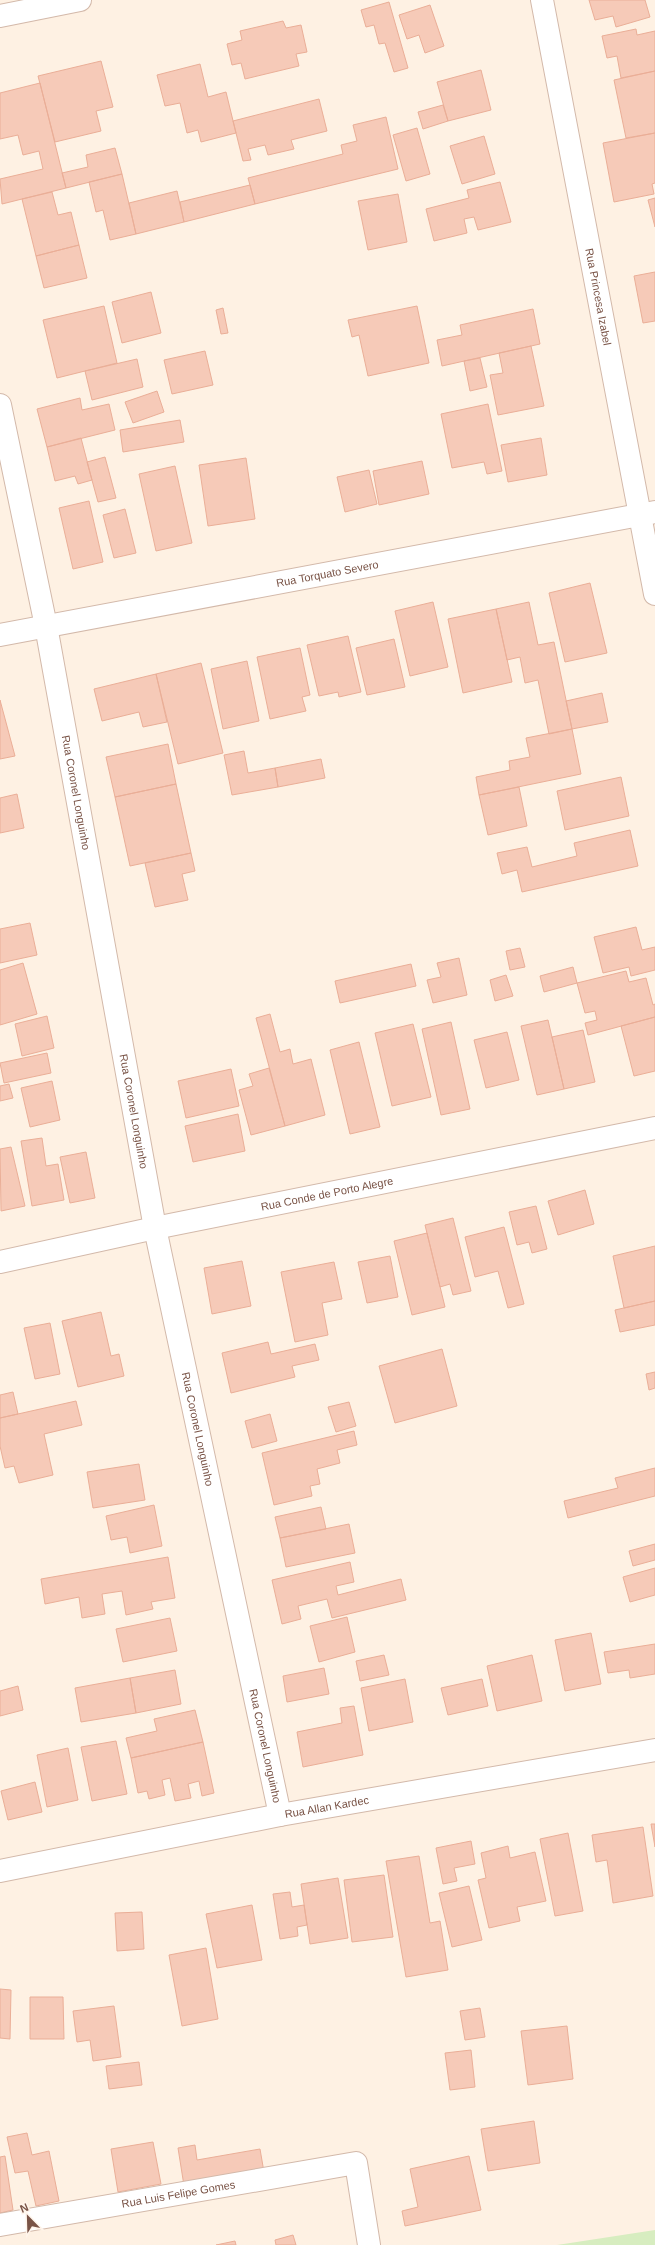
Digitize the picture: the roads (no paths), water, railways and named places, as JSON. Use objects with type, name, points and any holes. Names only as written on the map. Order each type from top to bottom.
[{"type":"street","points":[[0,16],[80,0]]},
{"type":"street","name":"Rua Princesa Izabel","points":[[542,0],[647,514],[655,594]]},
{"type":"street","name":"Rua Coronel Longuinho","points":[[0,406],[46,626],[155,1228],[280,1815]]},
{"type":"street","name":"Rua Torquato Severo","points":[[0,635],[647,514]]},
{"type":"street","name":"Rua Conde de Porto Alegre","points":[[0,1262],[155,1228],[655,1128]]},
{"type":"street","name":"Rua Allan Kardec","points":[[0,1871],[280,1815],[655,1750]]},
{"type":"street","name":"Rua Luis Felipe Gomes","points":[[0,2225],[356,2164],[369,2245]]}]
